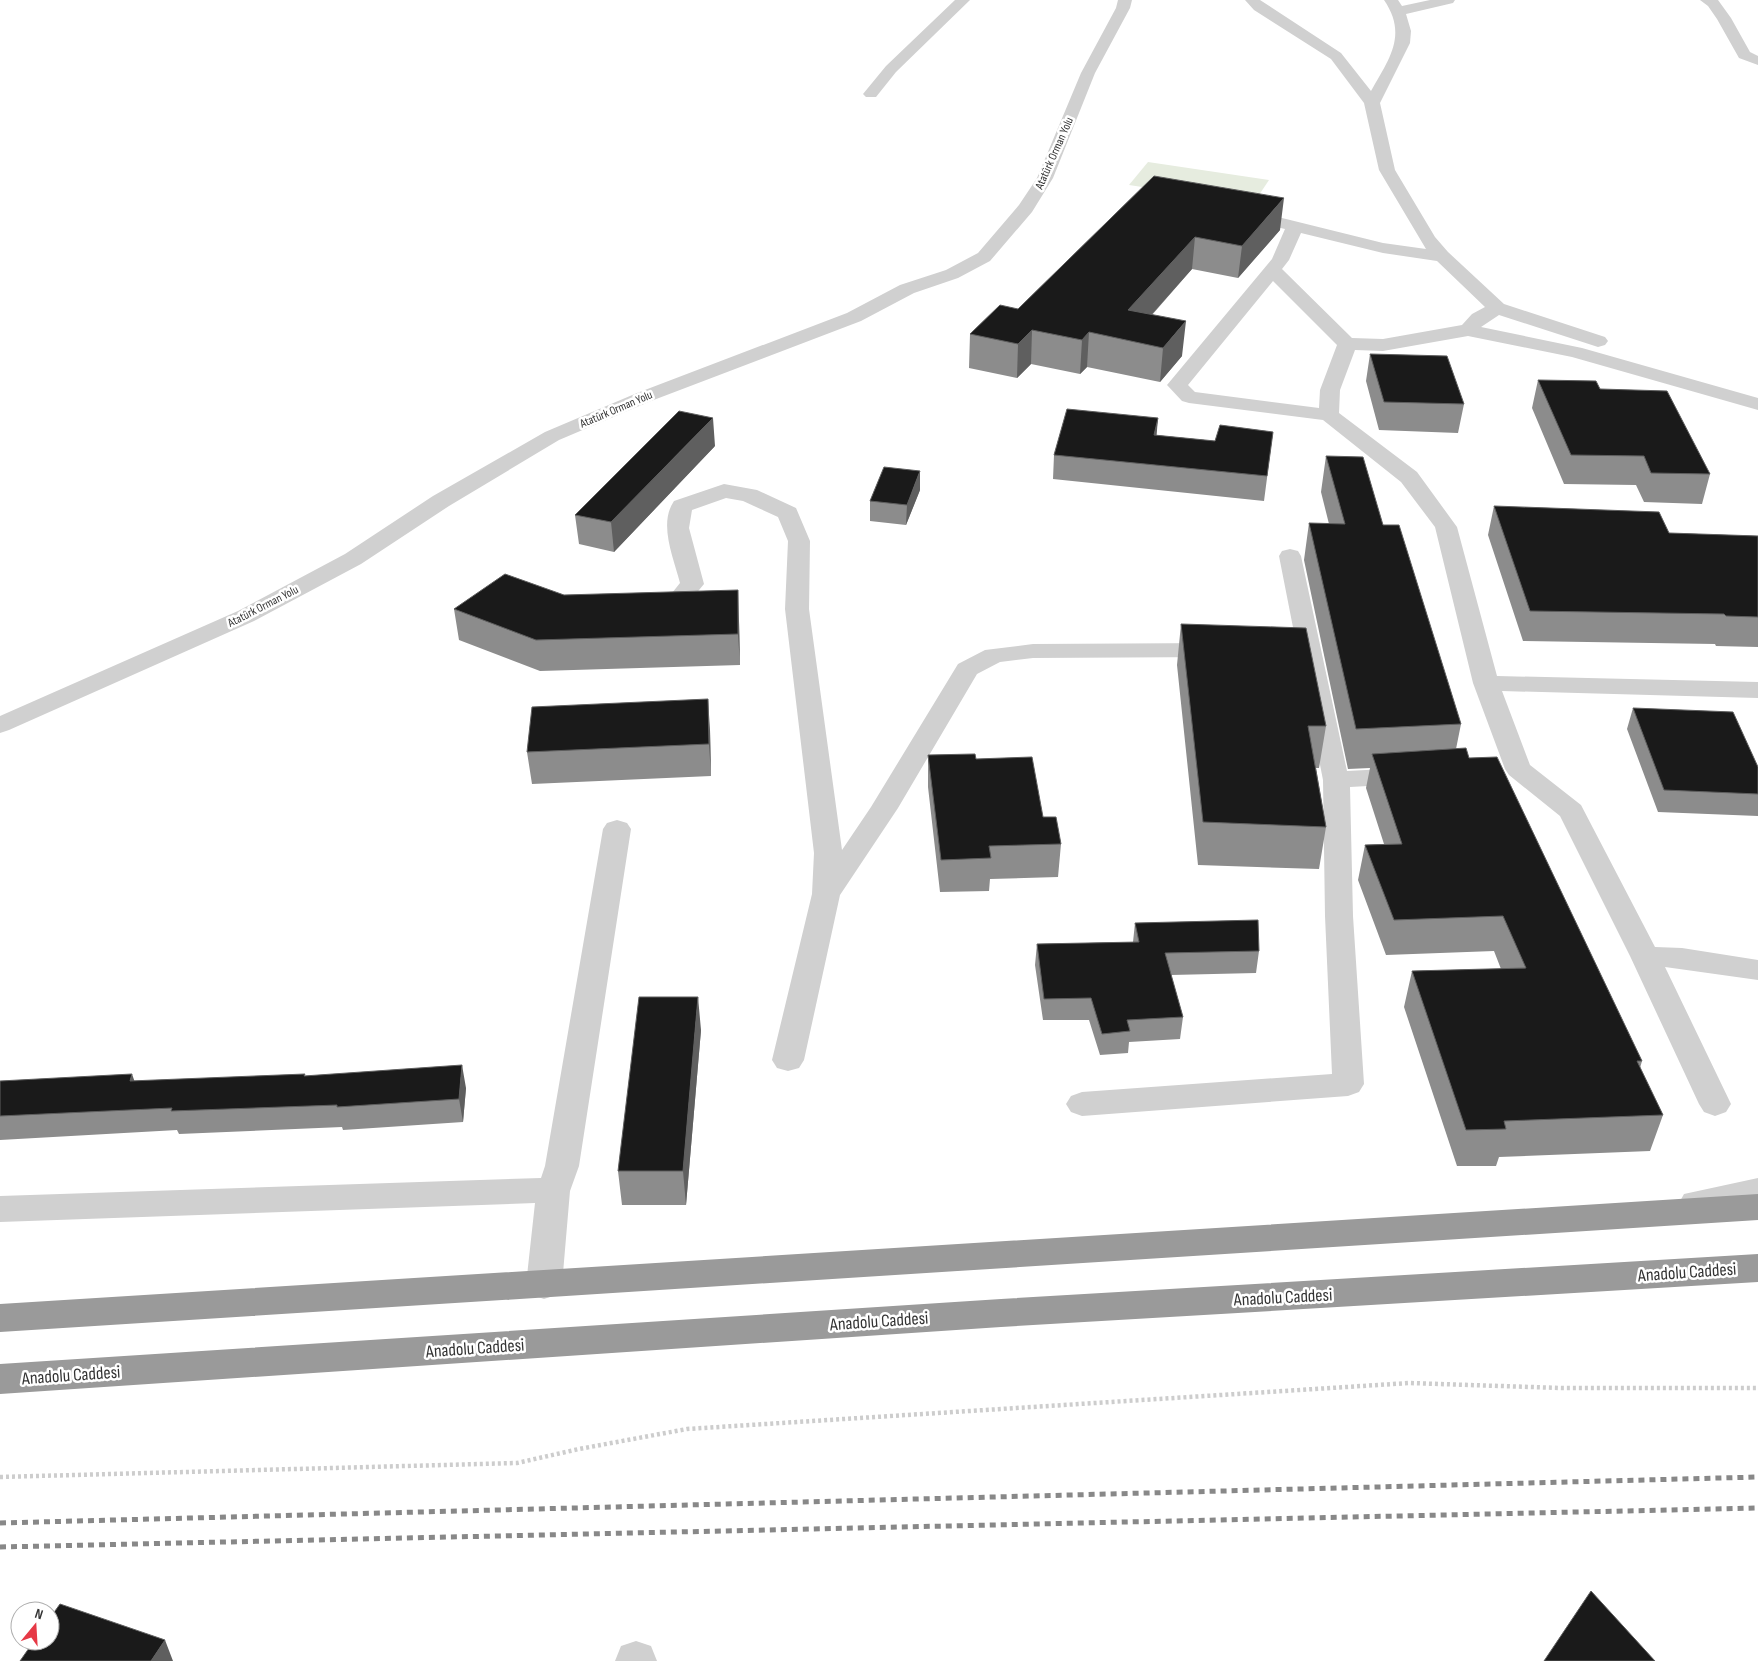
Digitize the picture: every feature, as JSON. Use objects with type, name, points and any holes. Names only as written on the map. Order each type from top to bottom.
[{"type":"highway","points":[[0,1318],[544,1285],[1758,1206]]},
{"type":"highway","name":"Anadolu Caddesi","points":[[0,1379],[1000,1312],[1440,1288],[1758,1268]]},
{"type":"street","points":[[871,94],[891,69],[963,0]]},
{"type":"street","name":"Atatürk Orman Yolu","points":[[0,725],[246,616],[353,559],[441,501],[552,436],[644,397],[854,318],[907,289],[952,274],[984,257],[1026,208],[1045,178],[1088,73],[1126,0]]},
{"type":"street","points":[[1252,0],[1259,7],[1336,56],[1372,103],[1387,170],[1428,239],[1442,256],[1497,308],[1581,336],[1694,367]]},
{"type":"street","points":[[1372,103],[1404,37],[1395,5],[1448,0]]},
{"type":"street","points":[[1708,0],[1713,3],[1724,18],[1744,55],[1758,61]]},
{"type":"street","points":[[1258,218],[1384,248],[1442,256]]},
{"type":"street","points":[[1295,226],[1280,260],[1178,385],[1189,396],[1330,415],[1409,477],[1446,527],[1486,683],[1518,768],[1571,812],[1645,956],[1715,1104]]},
{"type":"street","points":[[1272,270],[1347,344],[1382,345],[1468,330],[1575,352],[1758,404]]},
{"type":"street","points":[[1468,330],[1479,318],[1497,308]]},
{"type":"street","points":[[1330,415],[1330,390],[1347,344]]},
{"type":"street","points":[[1713,372],[1758,391]]},
{"type":"street","points":[[672,608],[692,584],[678,528],[682,506],[724,491],[749,495],[788,513],[799,541],[797,609],[828,852],[826,895],[788,1060]]},
{"type":"street","points":[[1082,1104],[1348,1084],[1339,916],[1336,780],[1290,556]]},
{"type":"street","points":[[826,895],[884,808],[967,669],[994,655],[1034,651],[1240,650]]},
{"type":"street","points":[[1280,650],[1310,650]]},
{"type":"street","points":[[1486,683],[1758,690]]},
{"type":"street","points":[[1489,770],[1518,768]]},
{"type":"street","points":[[1336,780],[1432,774]]},
{"type":"street","points":[[544,1285],[553,1191],[562,1166],[617,829]]},
{"type":"street","points":[[1645,956],[1682,958],[1758,970]]},
{"type":"street","points":[[0,1209],[522,1190],[553,1191]]},
{"type":"street","points":[[1634,1215],[1758,1191]]},
{"type":"path","points":[[0,1477],[517,1463],[579,1449],[687,1429],[1410,1383],[1561,1388],[1758,1388]]},
{"type":"shaded area","points":[[1148,162],[1269,180],[1253,204],[1129,185]]},
{"type":"building","points":[[1154,176],[1284,198],[1242,246],[1195,237],[1128,310],[1186,321],[1163,348],[1089,332],[1082,340],[1032,330],[1018,344],[970,334],[1000,305],[1018,309]]},
{"type":"building","points":[[1370,354],[1447,356],[1464,404],[1384,402]]},
{"type":"building","points":[[1538,380],[1596,381],[1600,389],[1667,391],[1710,474],[1651,473],[1644,456],[1571,455]]},
{"type":"building","points":[[1067,409],[1158,418],[1154,435],[1215,441],[1220,425],[1273,432],[1267,476],[1054,455]]},
{"type":"building","points":[[679,411],[713,418],[611,522],[575,515]]},
{"type":"building","points":[[1326,456],[1363,457],[1383,525],[1399,525],[1461,724],[1356,729],[1309,523],[1345,524]]},
{"type":"building","points":[[884,467],[920,471],[907,505],[870,501]]},
{"type":"building","points":[[1494,506],[1659,512],[1669,533],[1758,536],[1758,617],[1726,616],[1724,614],[1530,611]]},
{"type":"building","points":[[505,574],[564,595],[738,590],[738,634],[536,640],[454,609]]},
{"type":"building","points":[[1181,624],[1306,628],[1326,726],[1308,726],[1326,827],[1203,822]]},
{"type":"building","points":[[708,699],[709,744],[527,752],[532,707]]},
{"type":"building","points":[[1633,708],[1733,712],[1758,767],[1758,794],[1664,790]]},
{"type":"building","points":[[1466,748],[1469,758],[1497,757],[1642,1061],[1637,1061],[1663,1115],[1504,1121],[1506,1129],[1466,1130],[1412,971],[1526,968],[1503,916],[1394,920],[1365,845],[1402,844],[1372,754]]},
{"type":"building","points":[[975,754],[976,759],[1032,757],[1043,817],[1056,817],[1061,844],[989,846],[991,858],[941,860],[928,755]]},
{"type":"building","points":[[1258,920],[1259,951],[1165,953],[1183,1017],[1127,1020],[1130,1031],[1102,1034],[1091,998],[1044,999],[1037,944],[1139,942],[1135,923]]},
{"type":"building","points":[[639,997],[698,997],[683,1171],[618,1171]]},
{"type":"building","points":[[462,1065],[459,1099],[337,1107],[337,1105],[171,1111],[172,1108],[0,1116],[0,1081],[132,1074],[130,1081],[305,1074],[304,1076]]},
{"type":"building","points":[[1591,1591],[1655,1661],[1544,1661]]},
{"type":"building","points":[[60,1604],[165,1640],[151,1661],[20,1661],[27,1651],[60,1651]]},
{"type":"railway","points":[[0,1523],[1758,1477]]},
{"type":"railway","points":[[0,1547],[1758,1508]]}]
